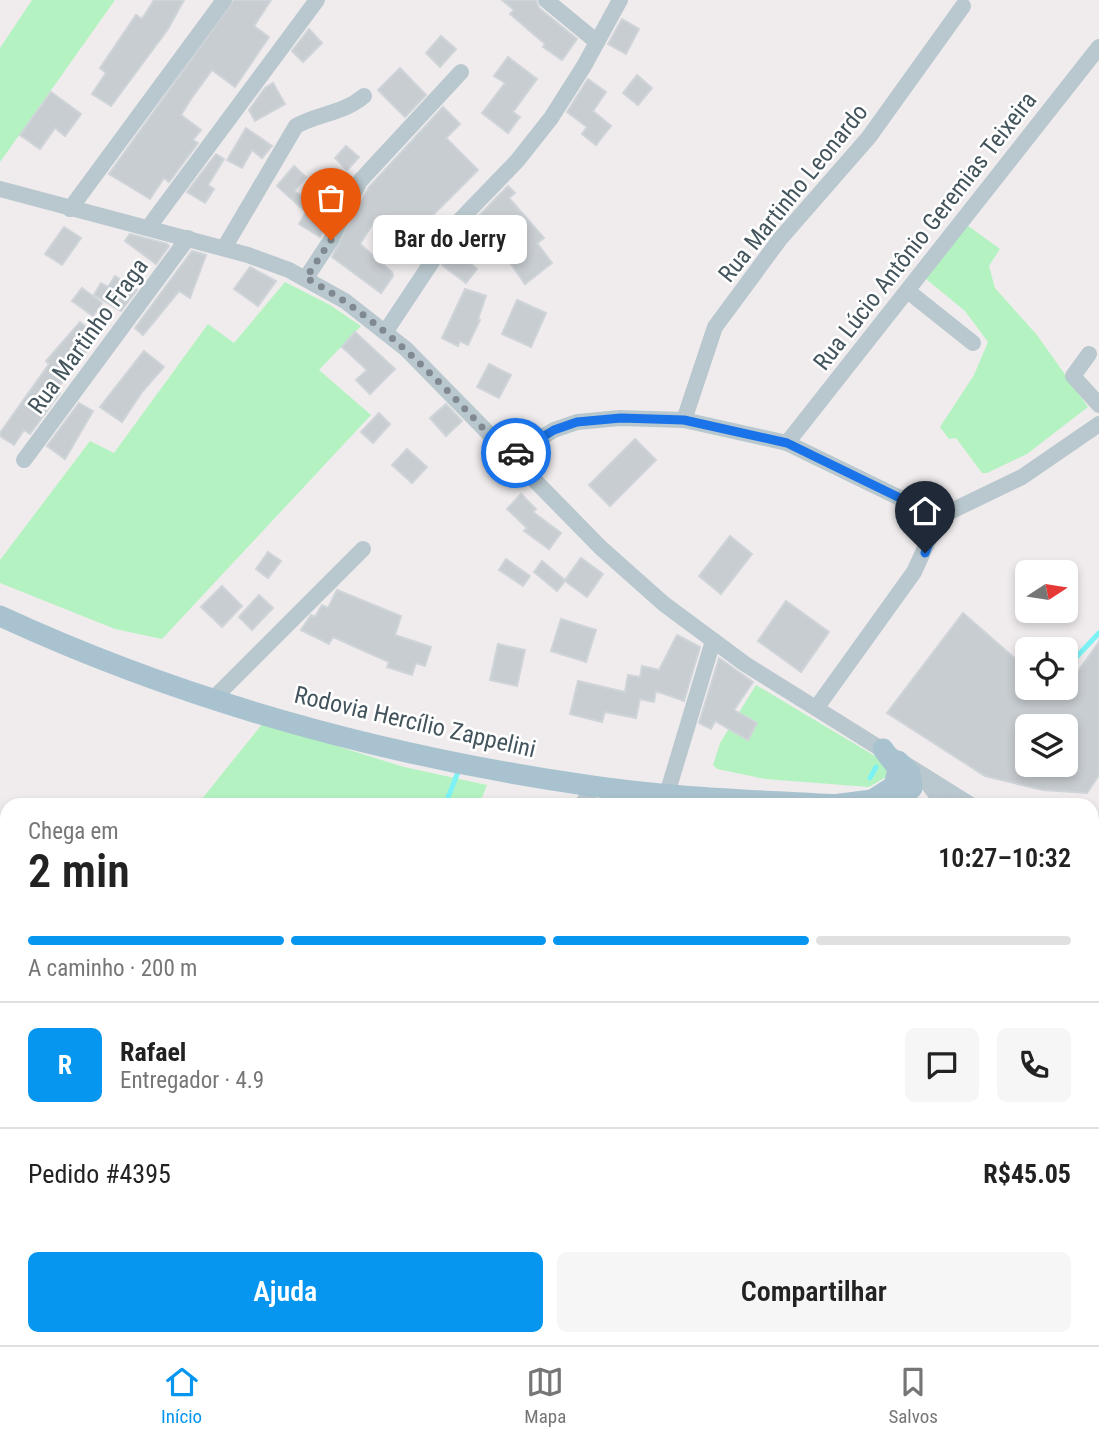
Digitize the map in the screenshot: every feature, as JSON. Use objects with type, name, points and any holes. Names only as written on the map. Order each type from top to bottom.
[{"type":"main road","name":"Rodovia Hercílio Zappelini","points":[[0,616],[141,674],[214,698],[414,753],[593,787],[728,798]]},
{"type":"main road","name":"Rodovia Hercílio Zappelini","points":[[875,798],[894,786],[898,769],[883,749]]},
{"type":"main road","points":[[883,749],[905,767],[912,779],[910,792],[903,798]]},
{"type":"street","points":[[70,209],[224,0]]},
{"type":"street","points":[[148,228],[317,0]]},
{"type":"street","points":[[546,0],[597,42]]},
{"type":"street","points":[[386,331],[459,221],[534,141],[565,97],[620,0]]},
{"type":"street","name":"Rua Martinho Leonardo","points":[[684,420],[715,327],[780,239],[876,128],[963,6]]},
{"type":"street","name":"Rua Lúcio Antônio Geremias Teixeira","points":[[787,443],[909,292],[1005,163],[1099,47]]},
{"type":"street","points":[[306,278],[331,240],[365,174],[461,72]]},
{"type":"street","points":[[224,248],[296,125],[310,118],[339,112],[364,96]]},
{"type":"street","points":[[0,189],[224,248],[306,278],[386,331],[636,580],[713,641],[960,798]]},
{"type":"street","name":"Rua Martinho Fraga","points":[[24,460],[188,238]]},
{"type":"street","points":[[909,292],[973,343]]},
{"type":"street","points":[[1089,354],[1073,376],[1099,405]]},
{"type":"street","points":[[510,457],[554,430],[577,422],[621,418],[684,420],[787,443],[939,517]]},
{"type":"street","points":[[817,707],[914,572],[939,517],[1022,477],[1099,424]]},
{"type":"street","points":[[214,698],[363,549]]},
{"type":"street","points":[[667,794],[713,641]]},
{"type":"street","points":[[921,773],[939,798]]},
{"type":"street","points":[[586,798],[593,787]]},
{"type":"green space","points":[[32,0],[115,0],[0,162],[0,48]]},
{"type":"green space","points":[[967,225],[1000,249],[989,266],[995,288],[1037,335],[1088,407],[1027,454],[987,473],[982,473],[956,438],[949,439],[940,427],[974,375],[988,342],[965,311],[926,279]]},
{"type":"green space","points":[[285,282],[330,305],[361,326],[319,370],[371,415],[162,639],[115,629],[0,583],[0,560],[90,441],[114,453],[208,324],[234,343]]},
{"type":"green space","points":[[756,685],[880,759],[887,768],[886,777],[869,787],[765,779],[717,769],[713,765],[720,743]]},
{"type":"green space","points":[[263,723],[404,767],[487,785],[482,798],[203,798]]},
{"type":"building","points":[[154,0],[184,0],[168,29],[111,106],[92,94],[106,73],[100,68],[136,15],[142,19]]},
{"type":"building","points":[[234,0],[271,0],[254,26],[269,37],[235,87],[212,70],[181,115],[201,130],[193,140],[198,143],[169,182],[164,178],[150,199],[109,174]]},
{"type":"building","points":[[502,0],[536,0],[539,8],[577,39],[562,60],[543,47],[545,44],[510,14],[514,10]]},
{"type":"building","points":[[622,19],[639,29],[626,54],[608,44]]},
{"type":"building","points":[[309,29],[322,43],[303,62],[292,51]]},
{"type":"building","points":[[441,36],[456,49],[440,67],[426,53]]},
{"type":"building","points":[[508,57],[537,79],[513,112],[520,117],[508,133],[482,113],[505,83],[494,76]]},
{"type":"building","points":[[400,68],[426,95],[405,117],[378,90]]},
{"type":"building","points":[[637,75],[652,88],[638,105],[623,93]]},
{"type":"building","points":[[588,79],[606,92],[593,111],[611,126],[596,145],[582,134],[587,127],[567,112]]},
{"type":"building","points":[[273,83],[285,104],[255,121],[249,110],[265,88]]},
{"type":"building","points":[[51,92],[81,114],[65,136],[55,128],[40,149],[20,135]]},
{"type":"building","points":[[443,107],[460,124],[446,138],[478,170],[420,228],[425,233],[412,248],[375,220],[360,244],[392,272],[393,276],[381,293],[332,257],[369,187]]},
{"type":"building","points":[[246,128],[272,146],[262,158],[252,150],[242,168],[227,160]]},
{"type":"building","points":[[346,146],[359,157],[347,170],[335,158]]},
{"type":"building","points":[[216,154],[224,159],[208,185],[214,189],[205,203],[187,192]]},
{"type":"building","points":[[294,166],[306,177],[294,191],[332,214],[320,237],[299,224],[306,212],[277,186]]},
{"type":"building","points":[[508,186],[515,193],[509,198],[544,238],[537,243],[552,263],[525,284],[492,237],[470,263],[477,269],[466,283],[442,265],[467,228]]},
{"type":"building","points":[[64,227],[81,238],[62,265],[45,254]]},
{"type":"building","points":[[130,234],[169,246],[156,264],[125,241]]},
{"type":"building","points":[[192,251],[206,255],[190,298],[179,291],[143,335],[135,328]]},
{"type":"building","points":[[250,267],[276,281],[258,306],[234,289]]},
{"type":"building","points":[[115,276],[137,290],[121,311],[94,295],[101,283],[108,287]]},
{"type":"building","points":[[82,288],[102,303],[93,316],[72,301]]},
{"type":"building","points":[[465,289],[486,296],[478,319],[480,320],[468,345],[460,341],[458,346],[442,338]]},
{"type":"building","points":[[517,300],[546,313],[531,347],[502,334]]},
{"type":"building","points":[[80,322],[98,336],[56,390],[60,393],[30,434],[24,430],[14,445],[0,436],[0,433],[49,364],[46,361]]},
{"type":"building","points":[[355,332],[395,369],[370,394],[356,380],[367,370],[342,347]]},
{"type":"building","points":[[144,351],[164,367],[142,392],[122,422],[100,407]]},
{"type":"building","points":[[489,364],[511,375],[499,398],[477,387]]},
{"type":"building","points":[[79,403],[93,411],[65,459],[47,446]]},
{"type":"building","points":[[446,404],[462,421],[446,436],[430,418]]},
{"type":"building","points":[[379,413],[390,424],[373,443],[361,432]]},
{"type":"building","points":[[635,439],[656,460],[610,506],[589,485]]},
{"type":"building","points":[[407,449],[427,467],[412,483],[392,465]]},
{"type":"building","points":[[521,494],[536,509],[533,512],[561,533],[549,549],[524,531],[527,528],[507,509]]},
{"type":"building","points":[[730,536],[752,554],[721,594],[699,576]]},
{"type":"building","points":[[268,552],[281,561],[268,578],[256,569]]},
{"type":"building","points":[[581,558],[603,574],[587,597],[565,581],[557,591],[534,572],[542,561],[565,580]]},
{"type":"building","points":[[506,559],[530,576],[523,586],[499,570]]},
{"type":"building","points":[[222,586],[242,606],[222,627],[201,607]]},
{"type":"building","points":[[337,590],[401,616],[395,635],[431,647],[425,666],[416,663],[412,675],[387,667],[389,662],[333,637],[329,644],[301,630],[311,615],[315,617],[322,605],[328,608]]},
{"type":"building","points":[[259,595],[273,608],[252,630],[239,617]]},
{"type":"building","points":[[786,601],[829,632],[801,672],[758,641]]},
{"type":"building","points":[[963,613],[1015,658],[1015,700],[1078,700],[1078,671],[1099,642],[1099,775],[1087,793],[1043,790],[985,776],[887,713]]},
{"type":"building","points":[[561,619],[596,630],[586,662],[551,651]]},
{"type":"building","points":[[677,635],[700,647],[684,701],[656,691],[654,702],[640,699],[636,718],[605,712],[602,722],[570,714],[578,681],[625,692],[628,675],[640,677],[642,666],[659,670]]},
{"type":"building","points":[[498,644],[525,650],[517,686],[490,680]]},
{"type":"building","points":[[719,658],[753,682],[734,710],[757,723],[748,740],[715,721],[711,729],[699,723]]},
{"type":"waterway","points":[[1078,655],[1099,633]]},
{"type":"waterway","points":[[870,778],[876,767]]},
{"type":"waterway","points":[[448,798],[458,772]]},
{"type":"way so far","points":[[331,240],[306,278],[345,301],[386,331],[429,371],[510,457],[516,453]]},
{"type":"place","name":"Bar do Jerry","points":[[331,240]]},
{"type":"route","points":[[516,453],[554,430],[599,418],[684,420],[753,433],[807,452],[939,517],[925,553]]}]
